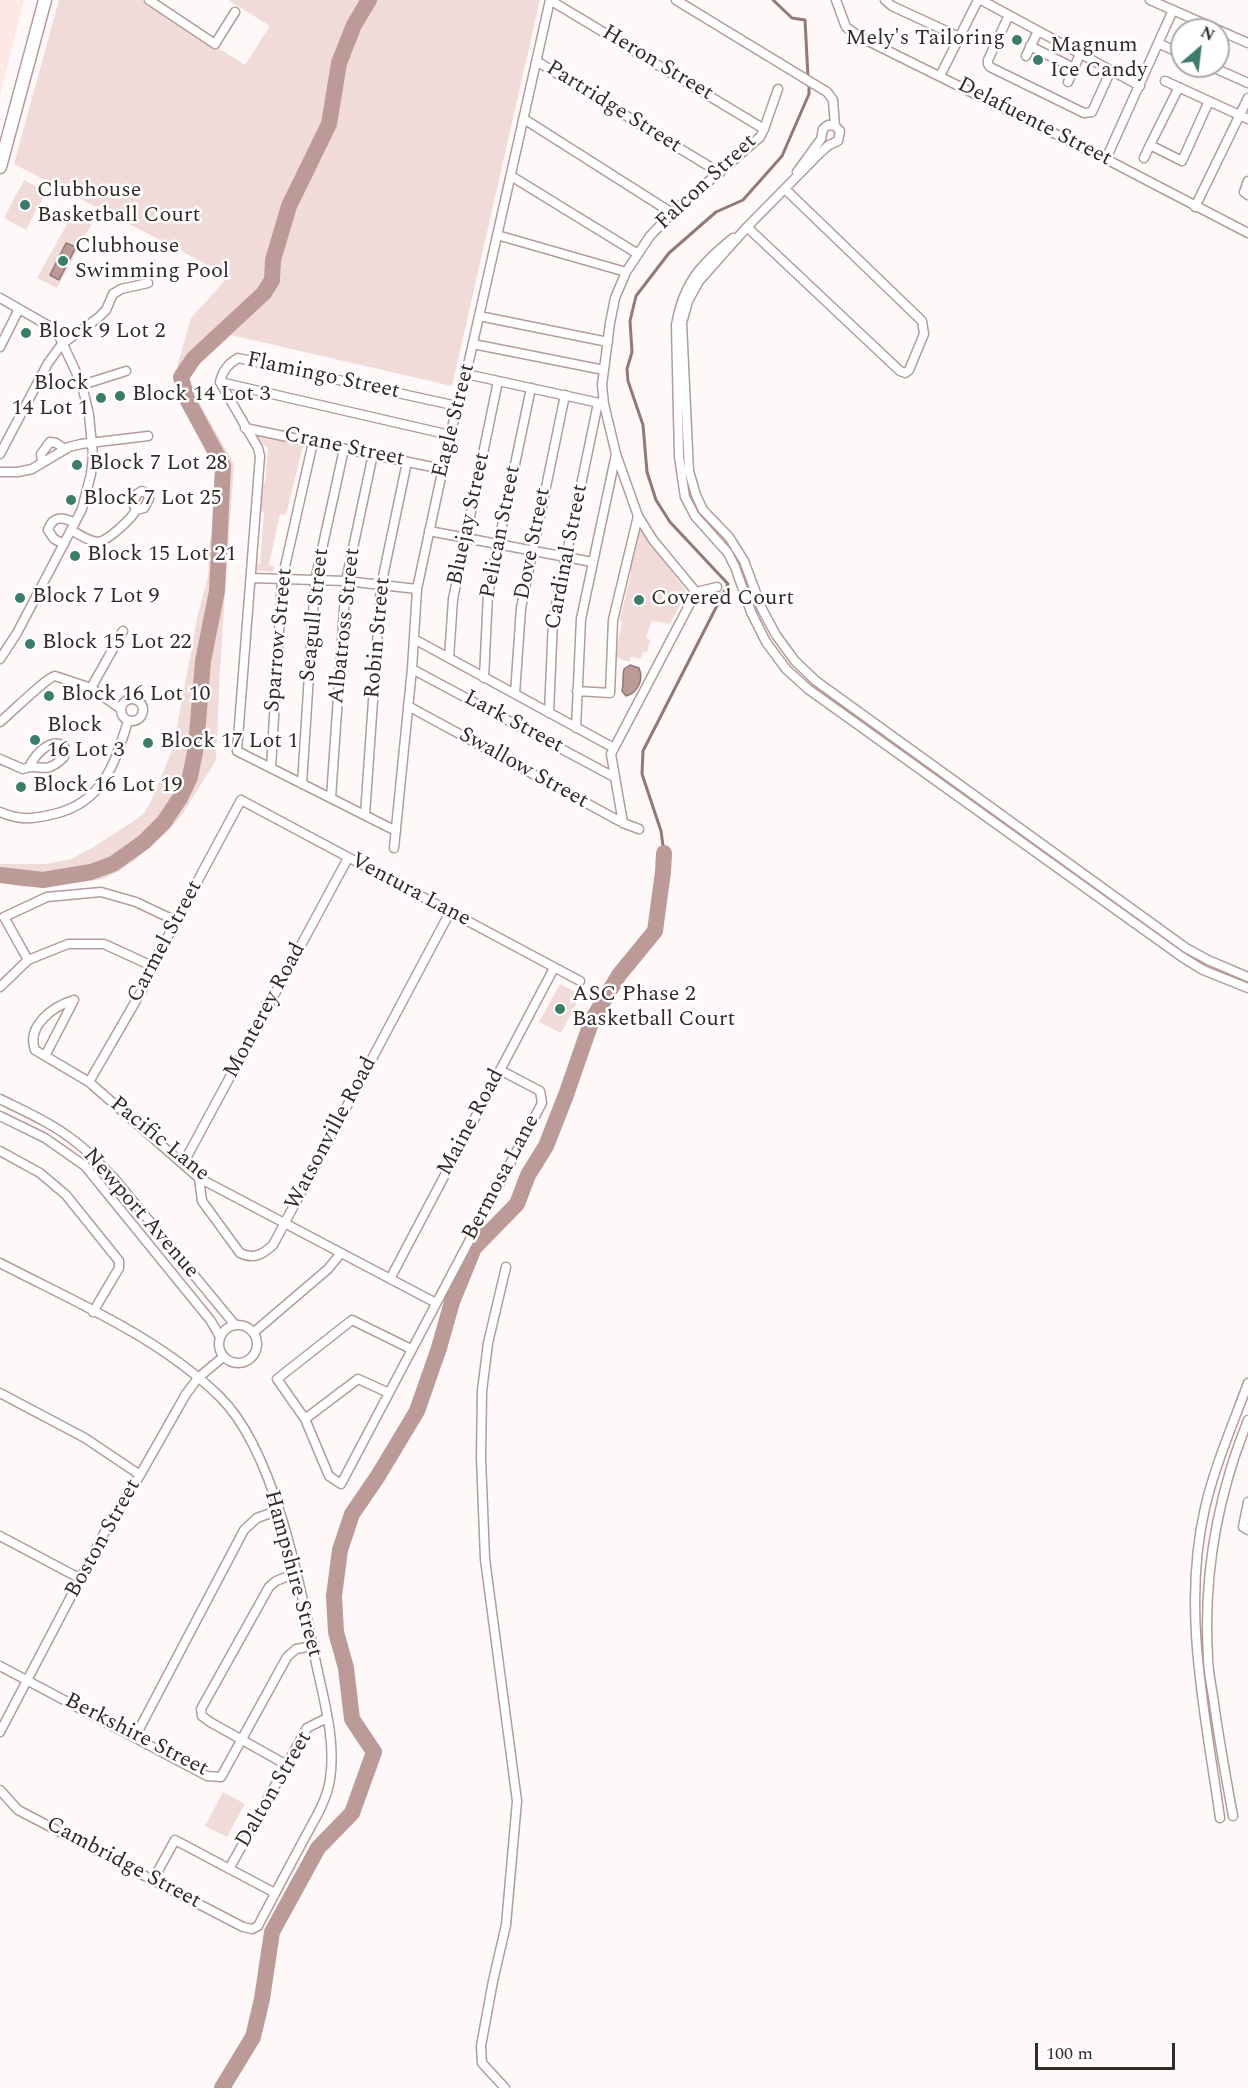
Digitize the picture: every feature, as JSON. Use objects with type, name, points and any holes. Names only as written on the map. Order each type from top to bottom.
[{"type":"main road","points":[[0,168],[45,0]]},
{"type":"street","points":[[148,0],[215,44],[235,12]]},
{"type":"street","name":"Eagle Street","points":[[394,848],[412,669],[417,589],[442,469],[538,62],[550,0]]},
{"type":"street","name":"Heron Street","points":[[550,0],[764,129]]},
{"type":"street","points":[[676,0],[827,92],[833,100],[835,126]]},
{"type":"street","name":"Delafuente Street","points":[[836,0],[843,21],[852,33],[1106,159],[1248,233]]},
{"type":"street","points":[[885,0],[892,6],[959,37]]},
{"type":"street","points":[[940,76],[980,0],[1140,86]]},
{"type":"street","points":[[1150,0],[1248,43]]},
{"type":"street","points":[[1106,159],[1160,44],[1173,10]]},
{"type":"street","points":[[1009,15],[988,60],[990,67],[1088,114],[1092,112],[1111,70]]},
{"type":"street","points":[[1026,56],[1038,31]]},
{"type":"street","points":[[1160,44],[1170,49]]},
{"type":"street","points":[[1030,46],[1074,68]]},
{"type":"street","points":[[1068,82],[1080,54]]},
{"type":"street","name":"Partridge Street","points":[[538,62],[720,173]]},
{"type":"street","points":[[1230,75],[1248,83]]},
{"type":"street","points":[[1165,81],[1244,117]]},
{"type":"street","points":[[1144,158],[1179,87]]},
{"type":"street","name":"Falcon Street","points":[[601,403],[615,298],[626,272],[650,236],[672,213],[752,146],[764,129],[778,88]]},
{"type":"street","points":[[1195,207],[1244,117],[1248,98]]},
{"type":"street","points":[[1150,145],[1184,163],[1209,102]]},
{"type":"street","points":[[524,119],[672,213]]},
{"type":"street","points":[[785,189],[821,138],[823,129],[828,125],[835,126],[840,131],[840,138],[836,143],[829,145],[785,189],[747,227],[699,281],[688,301],[682,323],[689,471],[696,495],[703,510],[729,537],[744,561],[762,609],[776,635],[795,661],[816,681],[1186,948],[1248,977]]},
{"type":"street","points":[[821,138],[829,145]]},
{"type":"street","points":[[511,176],[638,254]]},
{"type":"street","points":[[1248,181],[1244,192],[1248,195]]},
{"type":"street","points":[[747,227],[900,371],[905,373],[909,370],[924,334],[922,321],[785,189]]},
{"type":"street","points":[[747,227],[708,257],[692,279],[679,307],[676,325],[678,457],[685,497],[695,516],[728,553],[751,612],[766,642],[786,669],[808,689],[1116,911],[1203,970],[1248,988]]},
{"type":"street","points":[[497,235],[626,272]]},
{"type":"street","points":[[0,454],[48,363],[62,344],[98,318],[106,310],[113,294],[121,289],[148,283]]},
{"type":"street","points":[[0,298],[56,332],[82,385],[92,442],[91,474],[82,509],[17,633],[0,659]]},
{"type":"street","points":[[0,347],[19,309]]},
{"type":"street","points":[[479,316],[608,342]]},
{"type":"street","points":[[473,344],[604,369]]},
{"type":"street","name":"Flamingo Street","points":[[271,768],[237,751],[260,456],[258,448],[220,382],[222,373],[238,358],[457,406]]},
{"type":"street","points":[[82,385],[126,371]]},
{"type":"street","points":[[466,374],[601,403],[638,516],[653,540],[696,592]]},
{"type":"street","name":"Bluejay Street","points":[[449,658],[453,599],[498,381]]},
{"type":"street","points":[[220,382],[450,435]]},
{"type":"street","name":"Pelican Street","points":[[484,678],[488,593],[531,388]]},
{"type":"street","name":"Dove Street","points":[[515,694],[520,616],[565,395]]},
{"type":"street","name":"Cardinal Street","points":[[549,713],[553,620],[601,403]]},
{"type":"street","name":"Crane Street","points":[[245,428],[442,469]]},
{"type":"street","points":[[0,472],[32,469],[65,449],[92,442],[148,436]]},
{"type":"street","points":[[42,463],[41,454],[50,442],[65,449]]},
{"type":"street","name":"Sparrow Street","points":[[271,768],[282,580],[313,442]]},
{"type":"street","name":"Seagull Street","points":[[302,784],[315,581],[344,448]]},
{"type":"street","name":"Albatross Street","points":[[331,798],[346,581],[373,454]]},
{"type":"street","points":[[576,728],[581,619],[616,454]]},
{"type":"street","name":"Robin Street","points":[[365,815],[381,586],[407,462]]},
{"type":"street","points":[[63,544],[54,539],[48,530],[50,523],[56,518],[61,518],[92,540],[103,541],[132,518],[136,510]]},
{"type":"street","points":[[577,691],[610,693],[613,621],[638,516]]},
{"type":"street","points":[[429,531],[592,562]]},
{"type":"street","points":[[252,578],[346,581],[417,589]]},
{"type":"street","points":[[623,823],[611,758],[614,748],[696,592],[717,586]]},
{"type":"street","points":[[92,688],[123,631]]},
{"type":"street","points":[[414,639],[614,748]]},
{"type":"street","name":"Lark Street","points":[[412,669],[614,777]]},
{"type":"street","points":[[0,722],[49,676],[60,676],[92,688],[121,709]]},
{"type":"street","points":[[131,699],[138,701],[143,706],[143,714],[138,720],[128,721],[121,715],[124,702],[131,699]]},
{"type":"street","name":"Swallow Street","points":[[408,706],[623,823],[639,829]]},
{"type":"street","points":[[0,812],[33,820],[68,812],[80,804],[107,778],[128,721]]},
{"type":"street","points":[[0,759],[23,769],[29,767]]},
{"type":"street","points":[[271,768],[396,831]]},
{"type":"street","name":"Ventura Lane","points":[[241,800],[580,981]]},
{"type":"street","name":"Carmel Street","points":[[89,1082],[141,992],[152,966],[241,800]]},
{"type":"street","name":"Monterey Road","points":[[183,1164],[348,858]]},
{"type":"street","points":[[28,960],[4,917],[47,897],[101,892],[136,902],[176,921]]},
{"type":"street","name":"Watsonville Road","points":[[199,1178],[202,1201],[240,1253],[247,1257],[264,1254],[273,1245],[286,1222],[450,912]]},
{"type":"street","points":[[0,987],[28,960],[68,944],[104,944],[152,966]]},
{"type":"street","name":"Maine Road","points":[[390,1279],[554,968]]},
{"type":"street","points":[[74,1000],[45,1056],[34,1050],[32,1044],[34,1031],[45,1016],[60,1004],[74,1000]]},
{"type":"street","name":"Pacific Lane","points":[[45,1056],[89,1082],[199,1178],[436,1303]]},
{"type":"street","name":"Bermosa Lane","points":[[436,1303],[542,1102],[540,1091],[500,1070]]},
{"type":"street","name":"Newport Avenue","points":[[0,1099],[51,1126],[95,1158],[235,1325]]},
{"type":"street","name":"Newport Avenue","points":[[0,1116],[45,1138],[85,1166],[211,1321],[220,1337]]},
{"type":"street","points":[[0,1151],[40,1173],[66,1195],[119,1261],[119,1268],[93,1312]]},
{"type":"street","points":[[253,1333],[328,1269],[341,1253]]},
{"type":"street","name":"Hampshire Street","points":[[0,1263],[170,1356],[222,1399],[245,1429],[260,1460],[279,1510],[313,1646],[332,1754],[330,1782],[322,1806],[258,1926],[252,1929]]},
{"type":"street","points":[[505,2088],[482,2063],[481,2046],[506,1925],[517,1801],[485,1559],[481,1458],[482,1391],[488,1343],[506,1267]]},
{"type":"street","points":[[411,1349],[352,1320],[277,1379],[305,1419],[329,1476],[341,1484],[436,1303]]},
{"type":"street","points":[[235,1325],[245,1327],[253,1333],[258,1345],[256,1352],[248,1361],[235,1364],[224,1357],[219,1347],[220,1337],[226,1329],[235,1325]]},
{"type":"street","name":"Boston Street","points":[[0,1732],[111,1522],[186,1395],[198,1378],[224,1357]]},
{"type":"street","points":[[305,1419],[358,1379],[389,1393]]},
{"type":"street","points":[[1220,1818],[1197,1659],[1195,1595],[1198,1552],[1205,1509],[1213,1478],[1248,1383]]},
{"type":"street","points":[[0,1393],[85,1438],[140,1474]]},
{"type":"street","points":[[1233,1816],[1219,1742],[1208,1658],[1208,1594],[1210,1553],[1218,1513],[1248,1420]]},
{"type":"street","points":[[1248,1502],[1243,1527],[1248,1530]]},
{"type":"street","points":[[135,1737],[244,1530],[258,1518],[279,1510]]},
{"type":"street","points":[[0,1536],[81,1579]]},
{"type":"street","points":[[1198,1552],[1210,1553]]},
{"type":"street","points":[[285,1764],[202,1716],[201,1709],[269,1587],[276,1581],[296,1573]]},
{"type":"street","name":"Berkshire Street","points":[[0,1666],[207,1776],[221,1777],[287,1658],[296,1649],[313,1646]]},
{"type":"street","name":"Dalton Street","points":[[229,1869],[285,1764],[307,1728],[327,1718]]},
{"type":"street","name":"Cambridge Street","points":[[0,1790],[18,1809],[243,1927],[252,1929]]},
{"type":"street","points":[[153,1880],[175,1840],[275,1893]]},
{"type":"shaded area","points":[[0,0],[24,0],[0,96]]},
{"type":"shaded area","points":[[59,0],[143,0],[245,65],[270,26],[228,0],[540,0],[452,386],[231,335],[185,378],[234,464],[216,760],[182,815],[170,829],[119,871],[103,879],[53,886],[23,887],[0,883],[0,864],[44,864],[71,859],[137,819],[144,813],[151,801],[173,748],[198,614],[208,577],[209,546],[216,512],[216,459],[183,399],[177,367],[191,318],[229,276],[14,164]]},
{"type":"shaded area","name":"Clubhouse Basketball Court","points":[[24,180],[46,192],[26,230],[4,218]]},
{"type":"shaded area","points":[[76,208],[95,218],[57,288],[37,278]]},
{"type":"shaded area","name":"Clubhouse Swimming Pool","points":[[66,243],[76,247],[59,280],[50,275]]},
{"type":"shaded area","points":[[254,429],[305,438],[286,515],[280,514],[269,565],[274,566],[273,572],[252,570],[252,565],[260,564],[264,512],[257,510],[258,482],[265,483],[268,448],[257,441]]},
{"type":"shaded area","points":[[637,526],[687,592],[670,624],[652,621],[646,637],[650,640],[647,652],[643,652],[641,659],[631,657],[629,662],[615,657],[631,572],[627,570]]},
{"type":"shaded area","points":[[630,665],[639,668],[641,677],[637,689],[626,696],[622,691],[623,672]]},
{"type":"shaded area","name":"ASC Phase 2 Basketball Court","points":[[560,984],[581,995],[561,1033],[539,1022]]},
{"type":"shaded area","points":[[223,1792],[245,1804],[227,1837],[205,1826]]},
{"type":"waterway","points":[[0,875],[43,880],[91,872],[113,864],[144,842],[164,822],[180,798],[190,777],[196,747],[203,661],[217,591],[223,466],[187,399],[181,377],[194,358],[264,293],[272,280],[273,260],[289,206],[329,124],[339,63],[354,25],[369,0]]},
{"type":"waterway","points":[[773,0],[792,18],[805,20],[808,77]]},
{"type":"waterway","points":[[664,853],[661,831],[642,774],[643,751],[728,584],[670,522],[656,500],[647,472],[643,425],[628,381],[627,369],[632,352],[630,321],[636,296],[669,253],[716,212],[743,200],[782,156],[809,94],[809,83]]},
{"type":"waterway","points":[[222,2088],[253,2037],[262,1999],[272,1932],[318,1848],[352,1813],[374,1752],[352,1719],[346,1668],[336,1632],[334,1596],[340,1550],[352,1514],[417,1411],[452,1302],[474,1248],[517,1204],[528,1175],[546,1146],[592,1020],[619,975],[655,931],[664,853]]},
{"type":"place","name":"Mely's Tailoring","points":[[1017,40]]},
{"type":"place","name":"Magnum Ice Candy","points":[[1038,60]]},
{"type":"place","name":"Clubhouse Basketball Court","points":[[25,205]]},
{"type":"place","name":"Clubhouse Swimming Pool","points":[[63,261]]},
{"type":"place","name":"Block 9 Lot 2","points":[[26,333]]},
{"type":"place","name":"Block 14 Lot 3","points":[[120,396]]},
{"type":"place","name":"Block 14 Lot 1","points":[[101,398]]},
{"type":"place","name":"Block 7 Lot 28","points":[[77,465]]},
{"type":"place","name":"Block 7 Lot 25","points":[[71,500]]},
{"type":"place","name":"Block 15 Lot 21","points":[[75,556]]},
{"type":"place","name":"Block 7 Lot 9","points":[[20,598]]},
{"type":"place","name":"Covered Court","points":[[639,600]]},
{"type":"place","name":"Block 15 Lot 22","points":[[30,644]]},
{"type":"place","name":"Block 16 Lot 10","points":[[49,696]]},
{"type":"place","name":"Block 16 Lot 3","points":[[35,740]]},
{"type":"place","name":"Block 17 Lot 1","points":[[148,743]]},
{"type":"place","name":"Block 16 Lot 19","points":[[21,787]]},
{"type":"place","name":"ASC Phase 2 Basketball Court","points":[[560,1009]]}]
